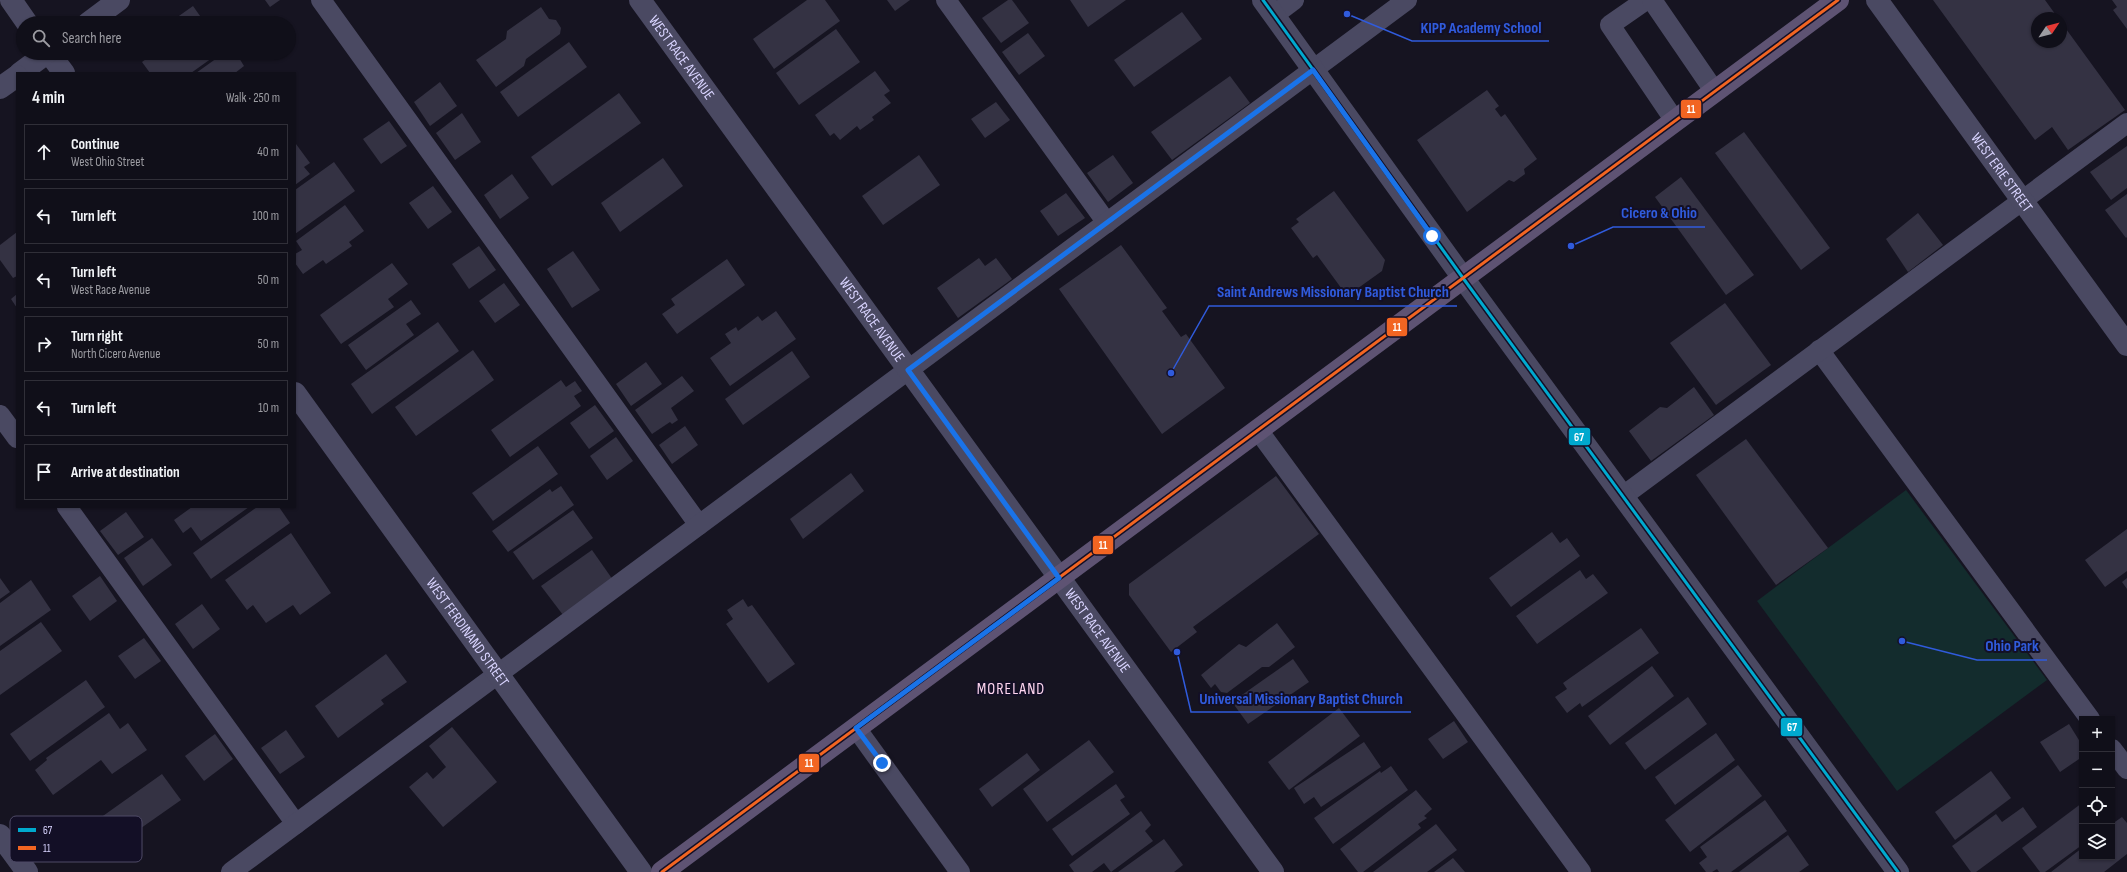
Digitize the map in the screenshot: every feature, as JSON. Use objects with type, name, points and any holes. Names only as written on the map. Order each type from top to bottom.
[{"type":"main road","points":[[662,872],[1838,0]]},
{"type":"street","points":[[11,0],[22,16]]},
{"type":"street","points":[[97,16],[119,0]]},
{"type":"street","name":"WEST RACE AVENUE","points":[[640,0],[1273,872]]},
{"type":"street","name":"WEST ERIE STREET","points":[[1878,0],[2127,345]]},
{"type":"street","points":[[1268,8],[1463,278],[1898,872]]},
{"type":"street","points":[[21,72],[38,60]]},
{"type":"street","points":[[54,60],[63,72]]},
{"type":"street","points":[[0,88],[16,77]]},
{"type":"street","name":"WEST FERDINAND STREET","points":[[296,394],[641,872]]},
{"type":"street","points":[[0,835],[10,849]]},
{"type":"street","points":[[20,862],[27,872]]},
{"type":"lane","points":[[321,0],[699,525]]},
{"type":"lane","points":[[946,0],[1107,223]]},
{"type":"lane","points":[[1268,8],[1294,0]]},
{"type":"lane","points":[[231,872],[1407,0]]},
{"type":"lane","points":[[1646,0],[1610,25],[1675,121]]},
{"type":"lane","points":[[1652,0],[1715,92]]},
{"type":"lane","points":[[1623,496],[2127,123]]},
{"type":"lane","points":[[1819,350],[2088,716]]},
{"type":"lane","points":[[0,415],[16,437]]},
{"type":"lane","points":[[1258,430],[1582,872]]},
{"type":"lane","points":[[68,508],[296,824]]},
{"type":"lane","points":[[856,728],[960,872]]},
{"type":"lane","points":[[2114,752],[2127,769]]},
{"type":"green space","points":[[1906,490],[2047,680],[1897,791],[1757,601]]},
{"type":"building","points":[[265,0],[280,0],[270,7]]},
{"type":"building","points":[[807,0],[825,0],[840,21],[774,69],[753,39]]},
{"type":"building","points":[[887,0],[910,0],[895,11]]},
{"type":"building","points":[[1008,0],[1012,0],[1029,23],[1001,43],[982,18]]},
{"type":"building","points":[[1070,0],[1126,0],[1088,27]]},
{"type":"building","points":[[1933,0],[2045,0],[2054,12],[2031,12],[2031,48],[2067,48],[2067,30],[2125,110],[2068,150],[2052,127],[2035,140]]},
{"type":"building","points":[[2112,0],[2127,0],[2127,29],[2113,10],[2117,7]]},
{"type":"building","points":[[193,6],[200,16],[179,16]]},
{"type":"building","points":[[541,7],[549,19],[556,20],[561,28],[560,34],[526,59],[524,66],[496,87],[476,60],[506,39],[507,31]]},
{"type":"building","points":[[1182,12],[1202,39],[1134,87],[1114,60]]},
{"type":"building","points":[[836,29],[860,62],[799,105],[776,73]]},
{"type":"building","points":[[1028,33],[1045,56],[1019,75],[1002,52]]},
{"type":"building","points":[[569,42],[587,67],[518,117],[500,92]]},
{"type":"building","points":[[145,60],[209,60],[192,72],[149,72],[142,62]]},
{"type":"building","points":[[214,60],[240,60],[244,66],[236,72],[197,72]]},
{"type":"building","points":[[875,71],[890,91],[884,95],[891,103],[872,117],[874,120],[860,130],[857,126],[840,140],[834,133],[830,136],[815,115]]},
{"type":"building","points":[[1230,76],[1250,103],[1172,160],[1151,132]]},
{"type":"building","points":[[440,82],[457,106],[430,126],[414,102]]},
{"type":"building","points":[[1487,90],[1499,106],[1495,109],[1501,117],[1505,114],[1537,159],[1524,169],[1525,174],[1514,182],[1509,180],[1467,212],[1417,140]]},
{"type":"building","points":[[619,93],[641,123],[552,186],[531,157]]},
{"type":"building","points":[[996,102],[1010,120],[985,138],[971,119]]},
{"type":"building","points":[[462,113],[481,142],[455,160],[436,133]]},
{"type":"building","points":[[389,121],[407,146],[381,164],[363,139]]},
{"type":"building","points":[[1744,132],[1830,248],[1801,270],[1715,153]]},
{"type":"building","points":[[296,144],[310,163],[304,167],[310,174],[296,184]]},
{"type":"building","points":[[2127,146],[2127,188],[2111,200],[2090,172]]},
{"type":"building","points":[[919,155],[940,185],[883,225],[862,196]]},
{"type":"building","points":[[1113,155],[1133,183],[1108,202],[1087,173]]},
{"type":"building","points":[[663,158],[683,186],[620,232],[601,203]]},
{"type":"building","points":[[334,162],[355,191],[296,233],[296,189]]},
{"type":"building","points":[[512,174],[529,198],[500,219],[484,195]]},
{"type":"building","points":[[1681,177],[1754,275],[1726,295],[1655,197]]},
{"type":"building","points":[[433,186],[452,212],[428,229],[409,203]]},
{"type":"building","points":[[1334,191],[1385,260],[1382,271],[1347,296],[1317,255],[1313,258],[1291,228],[1299,222],[1296,219]]},
{"type":"building","points":[[1066,193],[1085,218],[1058,236],[1040,211]]},
{"type":"building","points":[[2127,194],[2127,237],[2126,238],[2105,210]]},
{"type":"building","points":[[345,205],[364,231],[349,242],[352,246],[326,264],[323,260],[303,274],[296,264],[296,253],[302,250],[296,241]]},
{"type":"building","points":[[1918,213],[1943,245],[1908,272],[1886,239]]},
{"type":"building","points":[[16,233],[16,276],[13,278],[0,260],[0,245]]},
{"type":"building","points":[[1121,245],[1167,308],[1162,311],[1181,337],[1186,334],[1225,388],[1162,434],[1059,289]]},
{"type":"building","points":[[479,246],[496,270],[469,289],[452,264]]},
{"type":"building","points":[[573,251],[600,290],[572,308],[547,269]]},
{"type":"building","points":[[979,258],[985,266],[996,258],[1012,279],[958,318],[937,288]]},
{"type":"building","points":[[727,259],[745,285],[677,334],[662,314],[675,305],[671,299]]},
{"type":"building","points":[[392,263],[408,284],[388,299],[394,307],[341,344],[320,315]]},
{"type":"building","points":[[504,283],[520,305],[495,323],[479,301]]},
{"type":"building","points":[[16,295],[16,306],[11,299]]},
{"type":"building","points":[[411,300],[421,314],[406,324],[414,335],[366,370],[348,345]]},
{"type":"building","points":[[1725,303],[1771,365],[1716,405],[1670,343]]},
{"type":"building","points":[[776,311],[796,339],[730,386],[710,358],[731,343],[725,334],[736,327],[738,331],[758,316],[762,321]]},
{"type":"building","points":[[438,322],[459,351],[372,414],[351,384]]},
{"type":"building","points":[[473,350],[494,380],[416,436],[395,407]]},
{"type":"building","points":[[792,351],[810,377],[743,425],[725,399]]},
{"type":"building","points":[[646,362],[662,384],[631,406],[616,384]]},
{"type":"building","points":[[682,376],[694,391],[671,408],[678,420],[672,424],[670,422],[652,434],[635,410]]},
{"type":"building","points":[[561,380],[566,387],[575,381],[582,391],[574,396],[581,406],[510,457],[491,430]]},
{"type":"building","points":[[1694,387],[1714,415],[1651,461],[1629,431],[1660,407],[1667,408]]},
{"type":"building","points":[[595,405],[614,431],[589,449],[570,423]]},
{"type":"building","points":[[685,426],[698,445],[672,464],[659,445]]},
{"type":"building","points":[[616,437],[633,461],[607,480],[590,456]]},
{"type":"building","points":[[1746,439],[1828,548],[1776,585],[1696,475]]},
{"type":"building","points":[[538,446],[558,474],[493,521],[472,493]]},
{"type":"building","points":[[851,473],[864,491],[803,539],[790,519]]},
{"type":"building","points":[[1276,476],[1319,534],[1193,627],[1197,632],[1171,652],[1129,595],[1129,584]]},
{"type":"building","points":[[561,486],[574,505],[508,552],[492,531],[550,489],[552,492]]},
{"type":"building","points":[[191,508],[248,508],[201,541],[191,527],[183,533],[174,520]]},
{"type":"building","points":[[256,508],[280,508],[290,523],[211,579],[193,553]]},
{"type":"building","points":[[573,510],[593,538],[533,580],[513,552]]},
{"type":"building","points":[[126,512],[144,537],[118,555],[100,531]]},
{"type":"building","points":[[2127,529],[2127,571],[2105,587],[2085,560]]},
{"type":"building","points":[[1552,532],[1560,543],[1567,538],[1580,556],[1511,607],[1489,578]]},
{"type":"building","points":[[291,533],[331,593],[300,615],[293,605],[266,623],[253,605],[247,610],[225,580]]},
{"type":"building","points":[[152,538],[172,565],[143,586],[124,558]]},
{"type":"building","points":[[592,550],[613,580],[563,615],[541,586]]},
{"type":"building","points":[[1580,570],[1586,579],[1593,574],[1608,593],[1537,644],[1516,616]]},
{"type":"building","points":[[100,576],[117,601],[90,621],[72,596]]},
{"type":"building","points":[[0,578],[10,592],[0,599]]},
{"type":"building","points":[[2127,578],[2127,589],[2122,582]]},
{"type":"building","points":[[31,580],[51,610],[0,646],[0,603]]},
{"type":"building","points":[[743,599],[748,607],[752,605],[795,664],[768,683],[726,624],[733,619],[727,610]]},
{"type":"building","points":[[202,604],[220,629],[193,649],[175,624]]},
{"type":"building","points":[[41,622],[62,651],[0,695],[0,651]]},
{"type":"building","points":[[1277,623],[1295,647],[1269,667],[1262,667],[1227,693],[1221,692],[1215,684],[1211,688],[1201,675],[1239,644],[1246,647]]},
{"type":"building","points":[[1641,628],[1659,653],[1582,707],[1580,703],[1567,713],[1555,697],[1567,689],[1563,683]]},
{"type":"building","points":[[144,638],[161,661],[135,679],[118,656]]},
{"type":"building","points":[[386,654],[407,682],[381,700],[384,704],[338,738],[315,706]]},
{"type":"building","points":[[1293,659],[1309,682],[1248,724],[1232,702]]},
{"type":"building","points":[[1652,666],[1674,696],[1610,745],[1588,716]]},
{"type":"building","points":[[86,680],[105,707],[30,761],[10,734]]},
{"type":"building","points":[[1688,697],[1707,724],[1645,770],[1625,743]]},
{"type":"building","points":[[1339,708],[1360,736],[1289,790],[1268,762]]},
{"type":"building","points":[[109,713],[120,729],[128,723],[147,750],[112,774],[101,760],[53,795],[35,770],[47,760],[46,758]]},
{"type":"building","points":[[1454,721],[1468,742],[1443,759],[1428,739]]},
{"type":"building","points":[[2069,724],[2079,740],[2079,759],[2060,772],[2040,742]]},
{"type":"building","points":[[452,727],[497,782],[443,827],[409,787],[427,772],[433,779],[446,767],[429,746]]},
{"type":"building","points":[[286,730],[305,757],[280,774],[261,748]]},
{"type":"building","points":[[1716,733],[1735,760],[1675,805],[1655,777]]},
{"type":"building","points":[[215,734],[233,759],[204,781],[185,756]]},
{"type":"building","points":[[1089,740],[1114,772],[1047,822],[1023,789]]},
{"type":"building","points":[[1364,742],[1381,767],[1321,807],[1314,797],[1304,804],[1294,788]]},
{"type":"building","points":[[1027,753],[1040,770],[992,807],[979,789]]},
{"type":"building","points":[[1738,765],[1762,796],[1690,852],[1665,820]]},
{"type":"building","points":[[1391,766],[1408,790],[1333,844],[1314,818],[1380,771],[1381,773]]},
{"type":"building","points":[[1991,771],[2011,798],[1955,840],[1935,812]]},
{"type":"building","points":[[162,774],[181,800],[142,827],[142,816],[103,816]]},
{"type":"building","points":[[1116,784],[1125,797],[1120,800],[1130,814],[1072,856],[1052,829]]},
{"type":"building","points":[[1416,790],[1432,809],[1424,816],[1427,818],[1418,824],[1421,828],[1363,872],[1358,872],[1340,849]]},
{"type":"building","points":[[1765,800],[1787,831],[1731,872],[1719,872],[1717,869],[1712,872],[1706,872],[1699,863],[1707,857],[1700,847]]},
{"type":"building","points":[[2079,805],[2079,847],[2045,872],[2040,872],[2022,848]]},
{"type":"building","points":[[2023,807],[2037,827],[1976,872],[1971,872],[1952,846],[1996,814],[2002,822]]},
{"type":"building","points":[[1141,811],[1151,825],[1145,831],[1153,841],[1111,872],[1104,863],[1092,872],[1074,872],[1069,865]]},
{"type":"building","points":[[2122,817],[2127,823],[2127,854],[2104,872],[2051,872],[2079,850],[2079,860],[2115,860],[2115,822]]},
{"type":"building","points":[[1436,824],[1457,850],[1427,872],[1373,872]]},
{"type":"building","points":[[1788,835],[1809,865],[1799,872],[1739,872]]},
{"type":"building","points":[[1164,839],[1183,865],[1174,872],[1118,872]]},
{"type":"building","points":[[1453,858],[1465,872],[1434,872]]},
{"type":"transit line","name":"67","points":[[1263,0],[1463,278],[1898,872]]},
{"type":"transit line","name":"11","points":[[662,872],[1838,0]]},
{"type":"place","name":"KIPP Academy School","points":[[1347,14]]},
{"type":"place","name":"Cicero & Ohio","points":[[1571,246]]},
{"type":"place","name":"Saint Andrews Missionary Baptist Church","points":[[1171,373]]},
{"type":"place","name":"Ohio Park","points":[[1902,641]]},
{"type":"place","name":"Universal Missionary Baptist Church","points":[[1177,652]]},
{"type":"district","name":"MORELAND","points":[[1011,689]]},
{"type":"route","points":[[882,763],[856,728],[1059,578],[908,370],[1313,70],[1432,236]]}]
